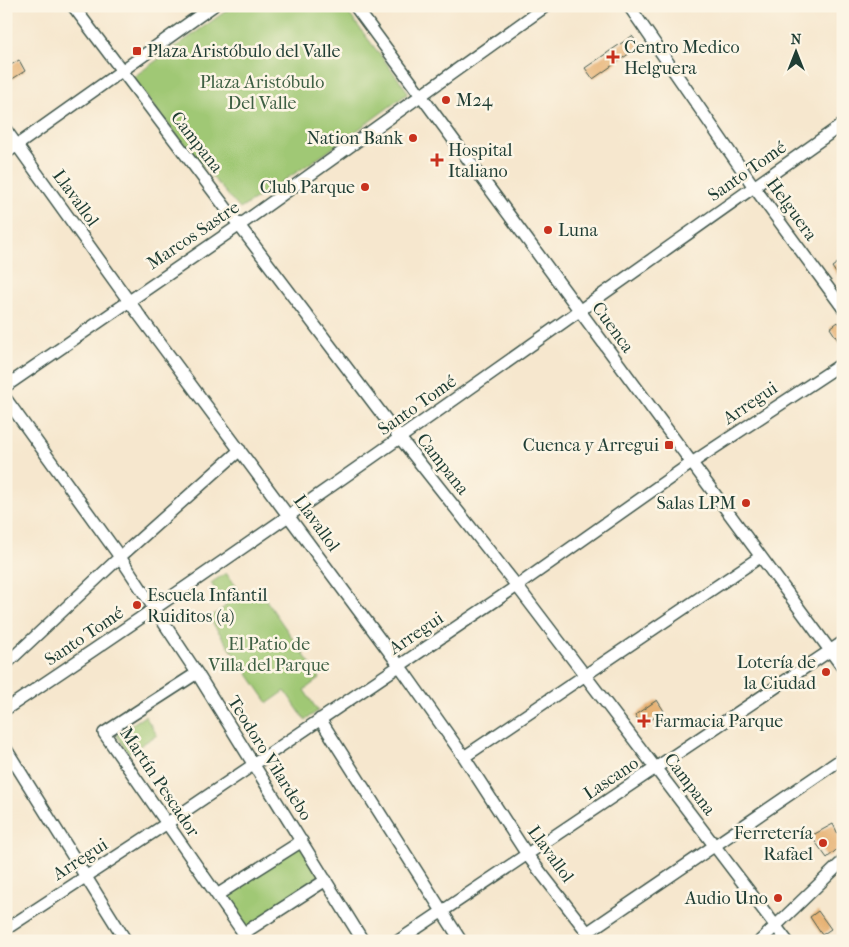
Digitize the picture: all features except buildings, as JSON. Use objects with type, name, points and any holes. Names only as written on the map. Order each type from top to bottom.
[{"type":"street","name":"Campana","points":[[73,6],[400,438],[517,586],[777,925],[787,941]]},
{"type":"street","points":[[6,153],[213,6]]},
{"type":"street","name":"Cuenca","points":[[355,6],[581,312],[690,464],[843,668]]},
{"type":"street","name":"Marcos Sastre","points":[[6,386],[239,225],[546,6]]},
{"type":"street","name":"Helguera","points":[[629,6],[754,187],[843,308]]},
{"type":"street","name":"Santo Tomé","points":[[6,709],[155,609],[581,312],[843,124]]},
{"type":"street","name":"Llavallol","points":[[6,130],[128,300],[290,515],[399,665],[464,757],[528,856],[591,936]]},
{"type":"street","name":"Arregui","points":[[6,929],[166,824],[517,586],[690,464],[843,362]]},
{"type":"street","name":"Teodoro Vilardebo","points":[[6,399],[120,557],[155,609],[197,673],[363,941]]},
{"type":"street","points":[[6,664],[120,557],[240,450]]},
{"type":"street","points":[[464,757],[760,557]]},
{"type":"street","name":"Lascano","points":[[398,941],[441,911],[528,856],[843,642]]},
{"type":"street","name":"Martín Pescador","points":[[197,673],[104,733],[246,937]]},
{"type":"street","points":[[320,719],[461,941]]},
{"type":"street","points":[[6,749],[126,941]]},
{"type":"street","points":[[591,936],[714,844],[843,758]]},
{"type":"street","points":[[217,895],[302,841]]},
{"type":"street","points":[[760,941],[843,861]]},
{"type":"street","points":[[246,937],[326,880]]},
{"type":"green space","name":"Plaza Aristóbulo Del Valle","points":[[233,6],[343,6],[406,89],[407,94],[326,153],[240,209],[182,142],[132,78]]},
{"type":"green space","name":"El Patio de Villa del Parque","points":[[226,573],[242,596],[257,587],[320,678],[304,690],[318,711],[305,720],[285,691],[268,703],[209,618],[226,606],[211,583]]},
{"type":"green space","points":[[145,716],[157,735],[128,753],[116,734]]},
{"type":"green space","points":[[302,841],[326,880],[244,933],[217,895]]},
{"type":"place","name":"Plaza Aristóbulo del Valle","points":[[137,51]]},
{"type":"place","name":"Centro Medico Helguera","points":[[613,57]]},
{"type":"place","name":"M24","points":[[446,100]]},
{"type":"place","name":"Nation Bank","points":[[413,138]]},
{"type":"place","name":"Hospital Italiano","points":[[437,160]]},
{"type":"place","name":"Club Parque","points":[[365,187]]},
{"type":"place","name":"Luna","points":[[548,230]]},
{"type":"place","name":"Cuenca y Arregui","points":[[669,445]]},
{"type":"place","name":"Salas LPM","points":[[746,503]]},
{"type":"place","name":"Escuela Infantil Ruiditos (a)","points":[[137,605]]},
{"type":"place","name":"Lotería de la Ciudad","points":[[826,672]]},
{"type":"place","name":"Farmacia Parque","points":[[644,721]]},
{"type":"place","name":"Ferretería Rafael","points":[[823,843]]},
{"type":"place","name":"Audio Uno","points":[[778,898]]}]
